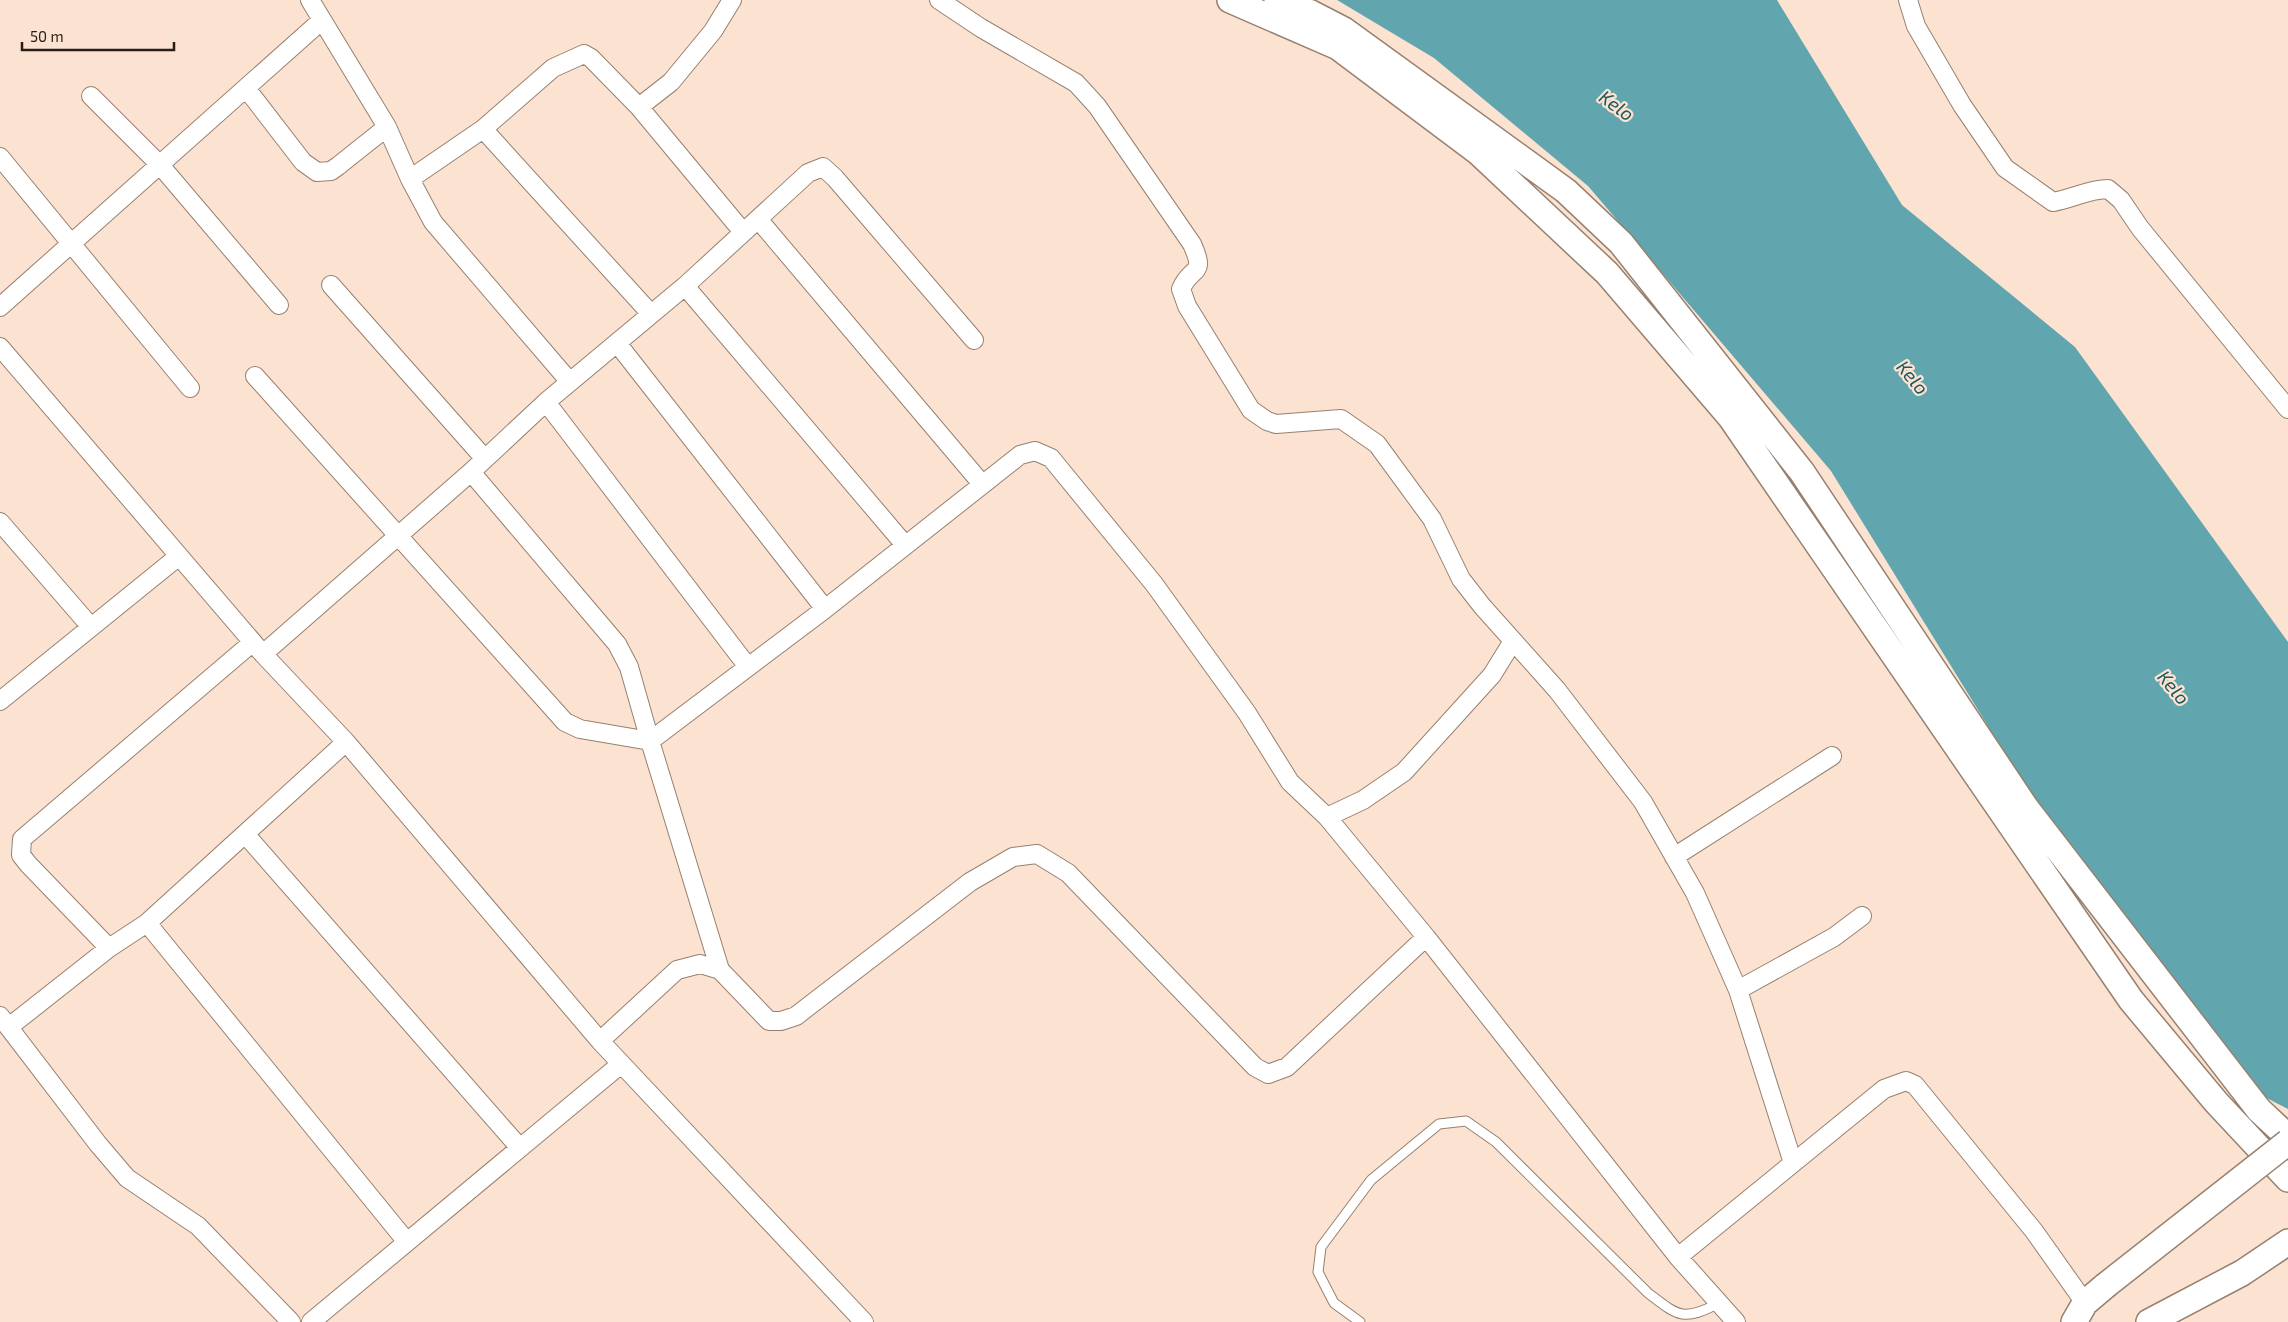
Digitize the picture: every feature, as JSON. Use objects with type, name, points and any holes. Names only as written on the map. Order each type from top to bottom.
[{"type":"street","points":[[310,0],[387,127],[410,179],[433,222],[570,382]]},
{"type":"street","points":[[639,107],[671,82],[713,30],[732,0]]},
{"type":"street","points":[[939,0],[1076,83],[1097,106],[1192,244],[1199,258],[1199,265],[1196,271],[1185,279],[1181,289],[1187,306],[1250,410],[1266,421],[1276,424],[1341,419],[1378,444],[1432,519],[1461,579],[1557,690],[1643,802],[1695,893],[1738,990],[1793,1163]]},
{"type":"street","points":[[1230,0],[1338,47],[1478,152],[1607,273],[1731,418],[2130,1000],[2216,1102],[2288,1179]]},
{"type":"street","points":[[1277,0],[1311,13],[1344,30],[1566,191],[1621,243],[1802,472],[2026,808],[2259,1110],[2288,1137]]},
{"type":"street","points":[[1908,0],[1916,26],[1925,42],[1962,105],[2005,168],[2053,202],[2072,199],[2095,189],[2108,189],[2121,200],[2140,228],[2288,409]]},
{"type":"street","points":[[0,308],[322,21]]},
{"type":"street","points":[[410,179],[483,129],[553,68],[584,54],[591,58],[639,107],[743,232]]},
{"type":"street","points":[[246,88],[303,162],[317,172],[331,171],[387,127]]},
{"type":"street","points":[[91,96],[160,165],[279,305]]},
{"type":"street","points":[[483,129],[651,314]]},
{"type":"street","points":[[0,157],[190,388]]},
{"type":"street","points":[[110,948],[28,864],[21,855],[22,839],[398,534],[471,472],[546,402],[685,286],[808,173],[823,167],[835,178],[974,340]]},
{"type":"street","points":[[758,219],[982,484]]},
{"type":"street","points":[[331,285],[485,459]]},
{"type":"street","points":[[685,286],[905,545]]},
{"type":"street","points":[[617,343],[825,609]]},
{"type":"street","points":[[0,347],[258,648],[346,742],[600,1041],[864,1322]]},
{"type":"street","points":[[255,376],[565,722],[580,729],[650,741],[825,609],[1020,455],[1035,451],[1051,458],[1154,584],[1247,713],[1290,782],[1328,817],[1426,937],[1678,1257],[1736,1322]]},
{"type":"street","points":[[546,402],[748,667]]},
{"type":"street","points":[[471,472],[617,644],[629,667],[720,970],[769,1020],[781,1021],[796,1016],[970,882],[1013,857],[1037,854],[1068,873],[1255,1067],[1268,1074],[1286,1067],[1426,937]]},
{"type":"street","points":[[0,522],[91,627]]},
{"type":"street","points":[[0,701],[179,556]]},
{"type":"street","points":[[1328,817],[1363,800],[1404,772],[1492,675],[1513,641]]},
{"type":"street","points":[[291,1322],[198,1226],[127,1178],[98,1144],[4,1021],[147,923],[346,742]]},
{"type":"street","points":[[1674,856],[1832,756]]},
{"type":"street","points":[[245,834],[520,1148]]},
{"type":"street","points":[[1738,990],[1834,937],[1862,916]]},
{"type":"street","points":[[147,923],[407,1242]]},
{"type":"street","points":[[600,1041],[677,970],[700,964],[720,970]]},
{"type":"street","points":[[311,1322],[621,1064]]},
{"type":"street","points":[[1678,1257],[1884,1090],[1906,1081],[1915,1085],[2034,1231],[2080,1312],[2105,1286],[2288,1142]]},
{"type":"street","points":[[2149,1322],[2242,1273],[2288,1242]]},
{"type":"lane","points":[[1360,1322],[1334,1303],[1318,1272],[1321,1246],[1371,1180],[1439,1124],[1466,1120],[1496,1142],[1648,1293],[1674,1313],[1689,1315],[1700,1313],[1719,1303]]},
{"type":"water","name":"Kelo","points":[[1337,0],[1777,0],[1902,205],[2075,347],[2288,642],[2288,1109],[2247,1088],[2087,887],[1831,471],[1588,186],[1434,58]]}]
